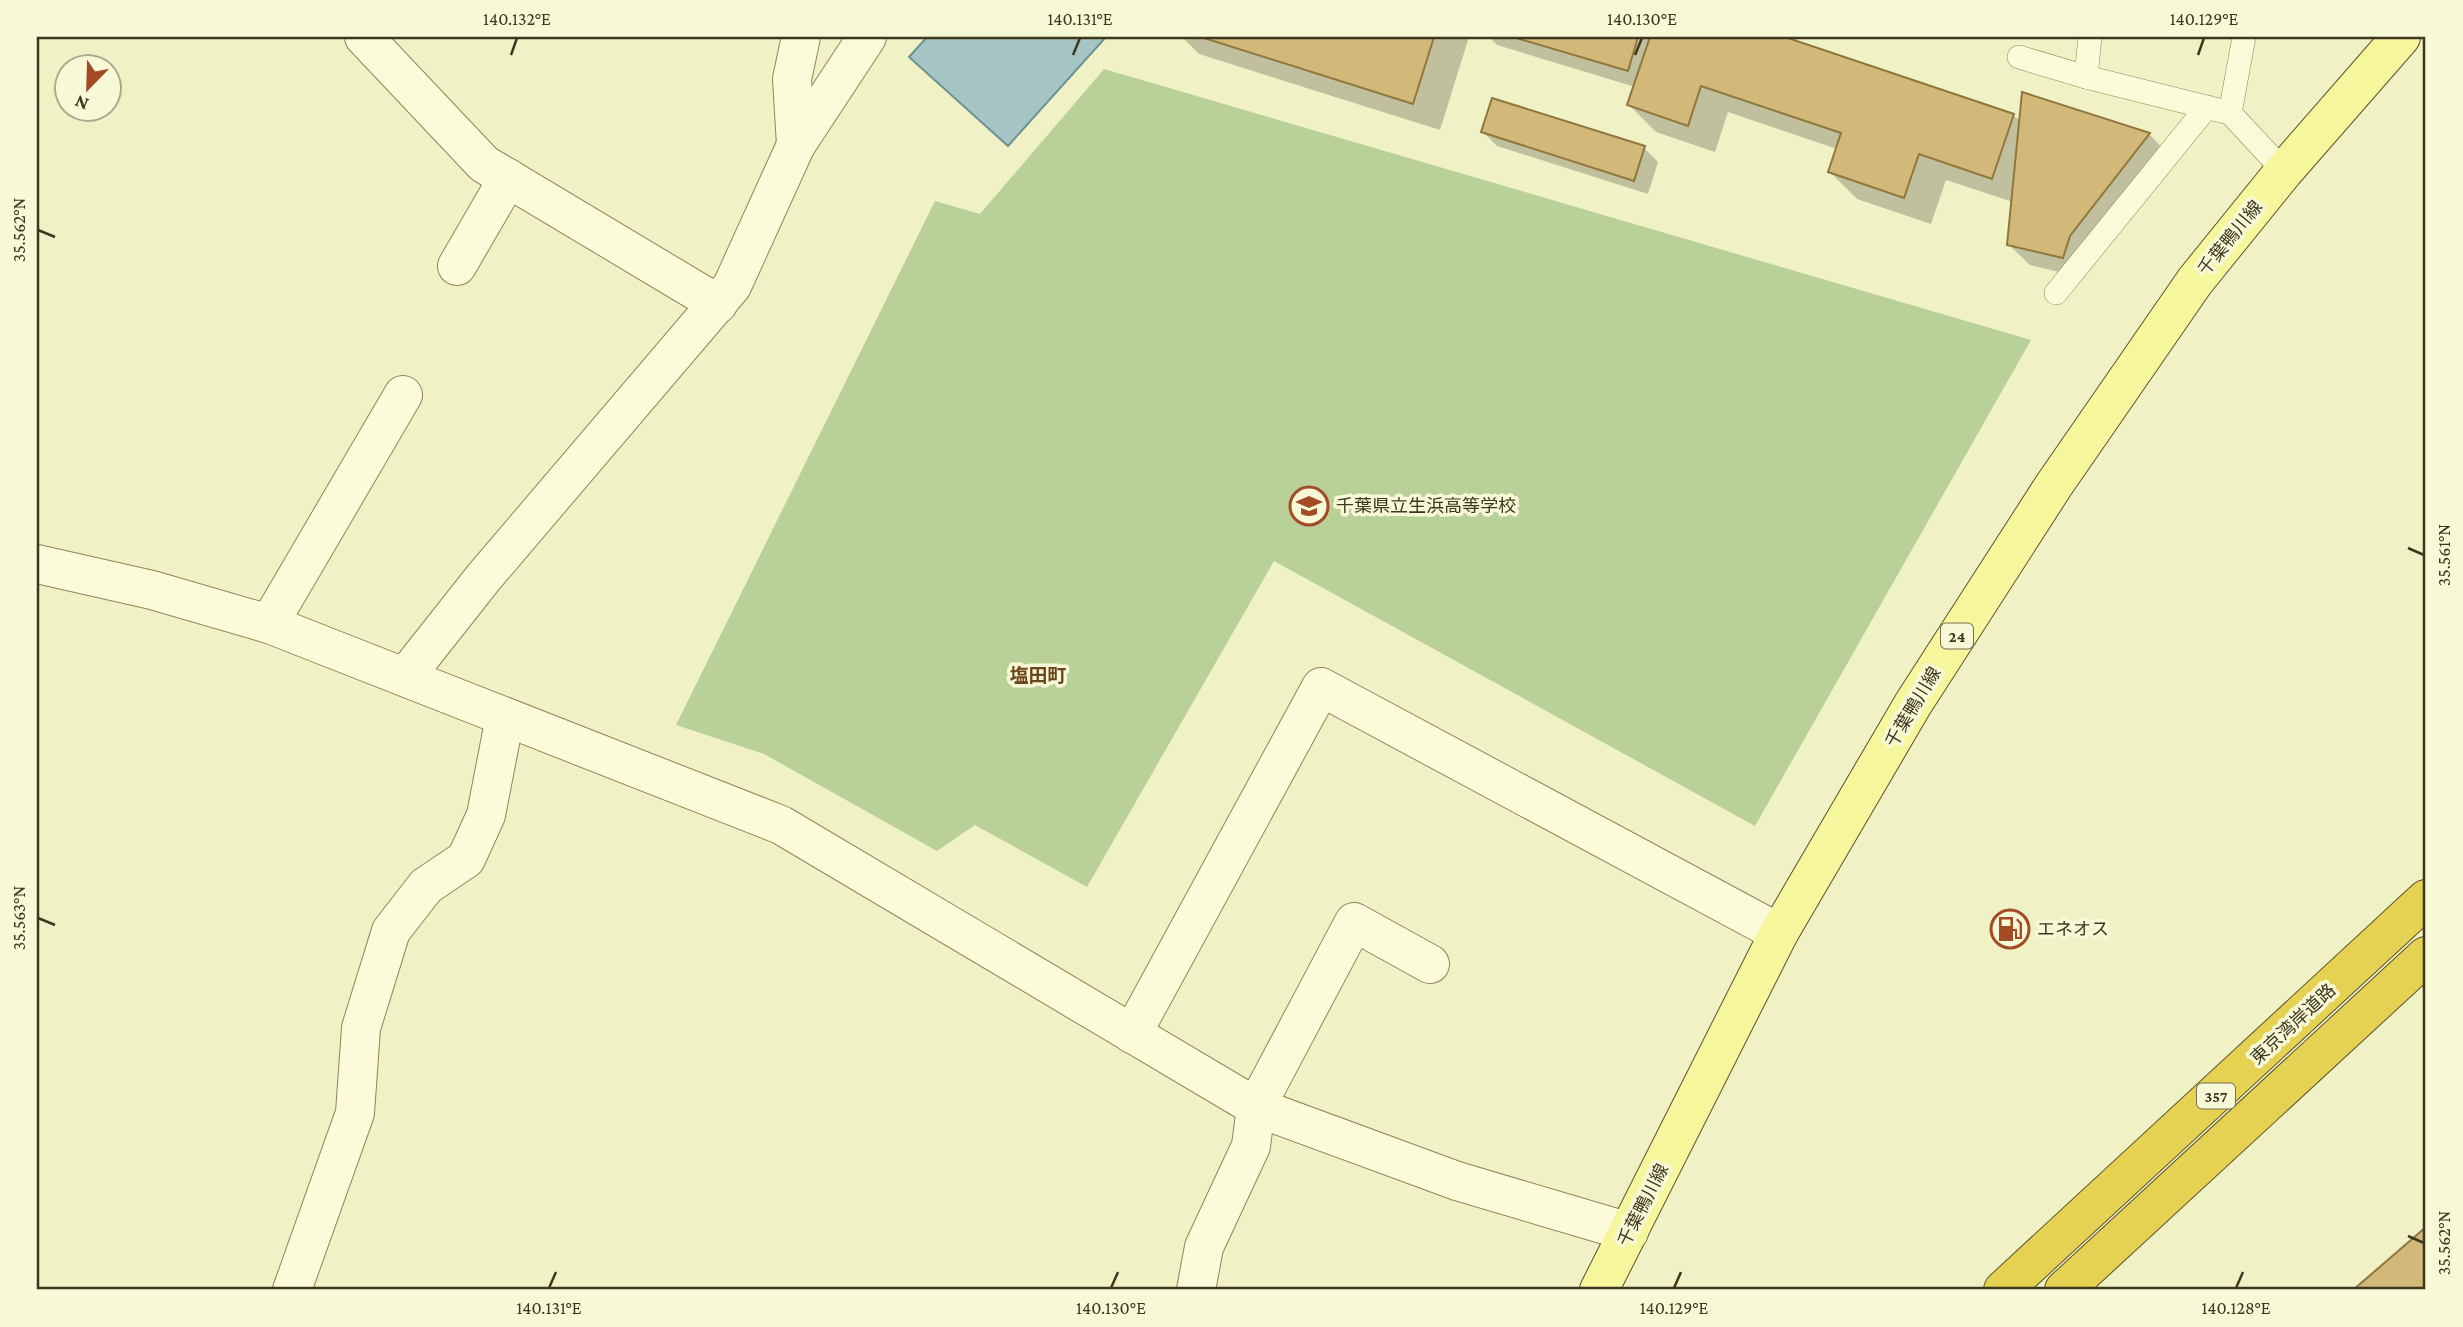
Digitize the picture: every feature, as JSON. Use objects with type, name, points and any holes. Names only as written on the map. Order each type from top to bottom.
[{"type":"highway","name":"東京湾岸道路","points":[[2003,1290],[2426,899]]},
{"type":"highway","name":"357","points":[[2064,1290],[2426,956]]},
{"type":"main road","name":"千葉鴨川線","points":[[1599,1290],[1779,933],[1913,704],[2054,485],[2195,281],[2284,171],[2401,37]]},
{"type":"street","points":[[364,37],[484,164],[718,304]]},
{"type":"street","points":[[796,145],[792,79],[801,37]]},
{"type":"street","points":[[405,677],[484,577],[732,286],[796,145],[867,37]]},
{"type":"street","points":[[457,266],[508,178]]},
{"type":"street","points":[[269,624],[402,395]]},
{"type":"street","points":[[37,564],[152,590],[269,624],[781,825],[1256,1107],[1457,1181],[1629,1232]]},
{"type":"street","points":[[1132,1034],[1321,687],[1779,933]]},
{"type":"street","points":[[292,1290],[355,1114],[361,1028],[391,930],[426,886],[466,859],[486,815],[506,717]]},
{"type":"street","points":[[1195,1290],[1205,1247],[1251,1146],[1256,1107],[1354,922],[1430,964]]},
{"type":"lane","points":[[2086,77],[2090,37]]},
{"type":"lane","points":[[2230,113],[2244,37]]},
{"type":"lane","points":[[2019,57],[2086,77],[2230,113],[2284,171]]},
{"type":"lane","points":[[2056,293],[2207,107]]},
{"type":"green space","name":"千葉県立生浜高等学校","points":[[1104,69],[2031,340],[1755,826],[1274,561],[1087,887],[975,825],[937,851],[764,754],[676,725],[935,201],[980,214]]},
{"type":"water","points":[[927,37],[1106,37],[1008,146],[909,57]]},
{"type":"building","points":[[1201,37],[1434,37],[1413,104]]},
{"type":"building","points":[[1513,37],[1638,37],[1628,71]]},
{"type":"building","points":[[1650,37],[1785,37],[2014,114],[1992,179],[1919,154],[1904,198],[1828,172],[1841,133],[1701,86],[1688,126],[1627,105]]},
{"type":"building","points":[[2022,92],[2150,133],[2070,236],[2063,258],[2007,245]]},
{"type":"building","points":[[1492,98],[1645,146],[1634,181],[1481,132]]},
{"type":"building","points":[[2426,1227],[2426,1290],[2353,1290]]},
{"type":"place","name":"千葉県立生浜高等学校","points":[[1309,506]]},
{"type":"place","name":"エネオス","points":[[2010,929]]},
{"type":"district","name":"塩田町","points":[[1038,675]]}]
